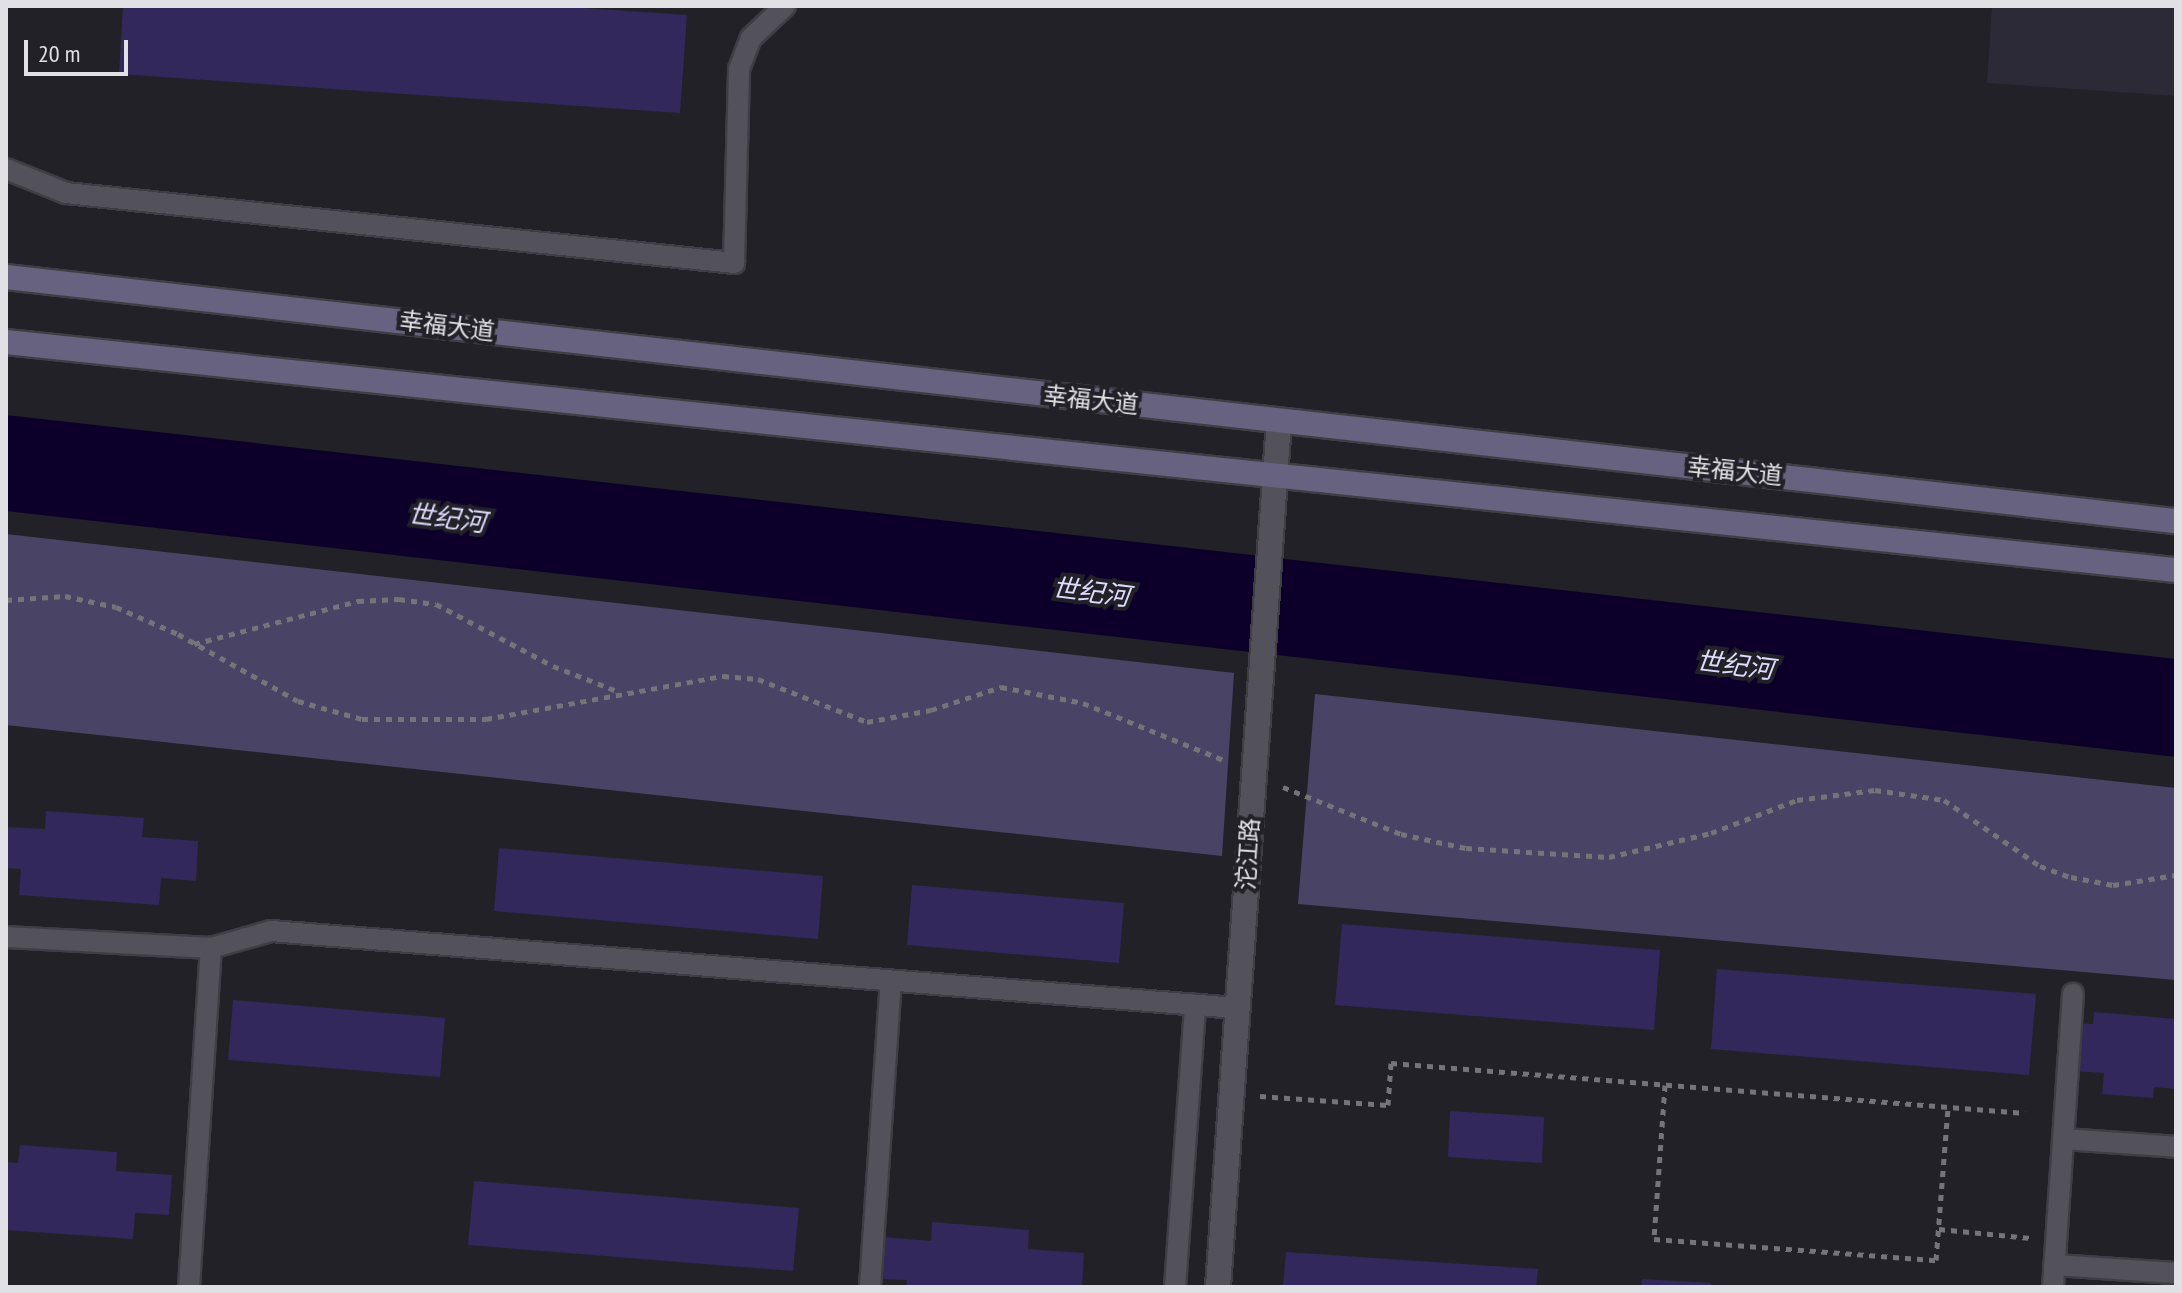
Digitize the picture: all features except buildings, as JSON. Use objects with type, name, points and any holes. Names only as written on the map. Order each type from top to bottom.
[{"type":"main road","name":"幸福大道","points":[[6,277],[2176,521]]},
{"type":"main road","points":[[6,342],[1275,480],[2176,570]]},
{"type":"street","name":"沱江路","points":[[1218,1287],[1279,421]]},
{"type":"lane","points":[[6,169],[66,193],[734,263],[739,69],[751,38],[785,6]]},
{"type":"lane","points":[[6,937],[211,948],[271,931],[1237,1008]]},
{"type":"lane","points":[[189,1287],[211,948]]},
{"type":"lane","points":[[870,1287],[891,981]]},
{"type":"lane","points":[[2053,1287],[2073,994]]},
{"type":"lane","points":[[1175,1287],[1195,1005]]},
{"type":"lane","points":[[2063,1139],[2176,1147]]},
{"type":"lane","points":[[2054,1265],[2176,1273]]},
{"type":"path","points":[[6,600],[65,596],[116,607],[193,644],[298,701],[362,719],[486,719],[618,692],[723,676],[758,679],[867,722],[931,710],[1001,687],[1040,691],[1083,703],[1254,773],[1344,815],[1401,834],[1466,848],[1609,857],[1711,833],[1797,800],[1875,790],[1944,800],[2040,866],[2071,877],[2113,885],[2176,875]]},
{"type":"path","points":[[193,644],[358,601],[399,599],[436,604],[553,666],[618,692]]},
{"type":"path","points":[[1231,1094],[1388,1105],[1391,1063],[2025,1113]]},
{"type":"path","points":[[1665,1085],[1654,1239],[1936,1260],[1948,1107]]},
{"type":"path","points":[[1939,1229],[2056,1241]]},
{"type":"shaded area","points":[[1992,6],[2176,6],[2176,96],[1987,83]]},
{"type":"shaded area","points":[[6,534],[1234,673],[1222,856],[6,725]]},
{"type":"shaded area","points":[[1315,694],[2176,788],[2176,980],[1298,904]]},
{"type":"water","name":"世纪河","points":[[6,415],[2176,659],[2176,757],[6,511]]}]
